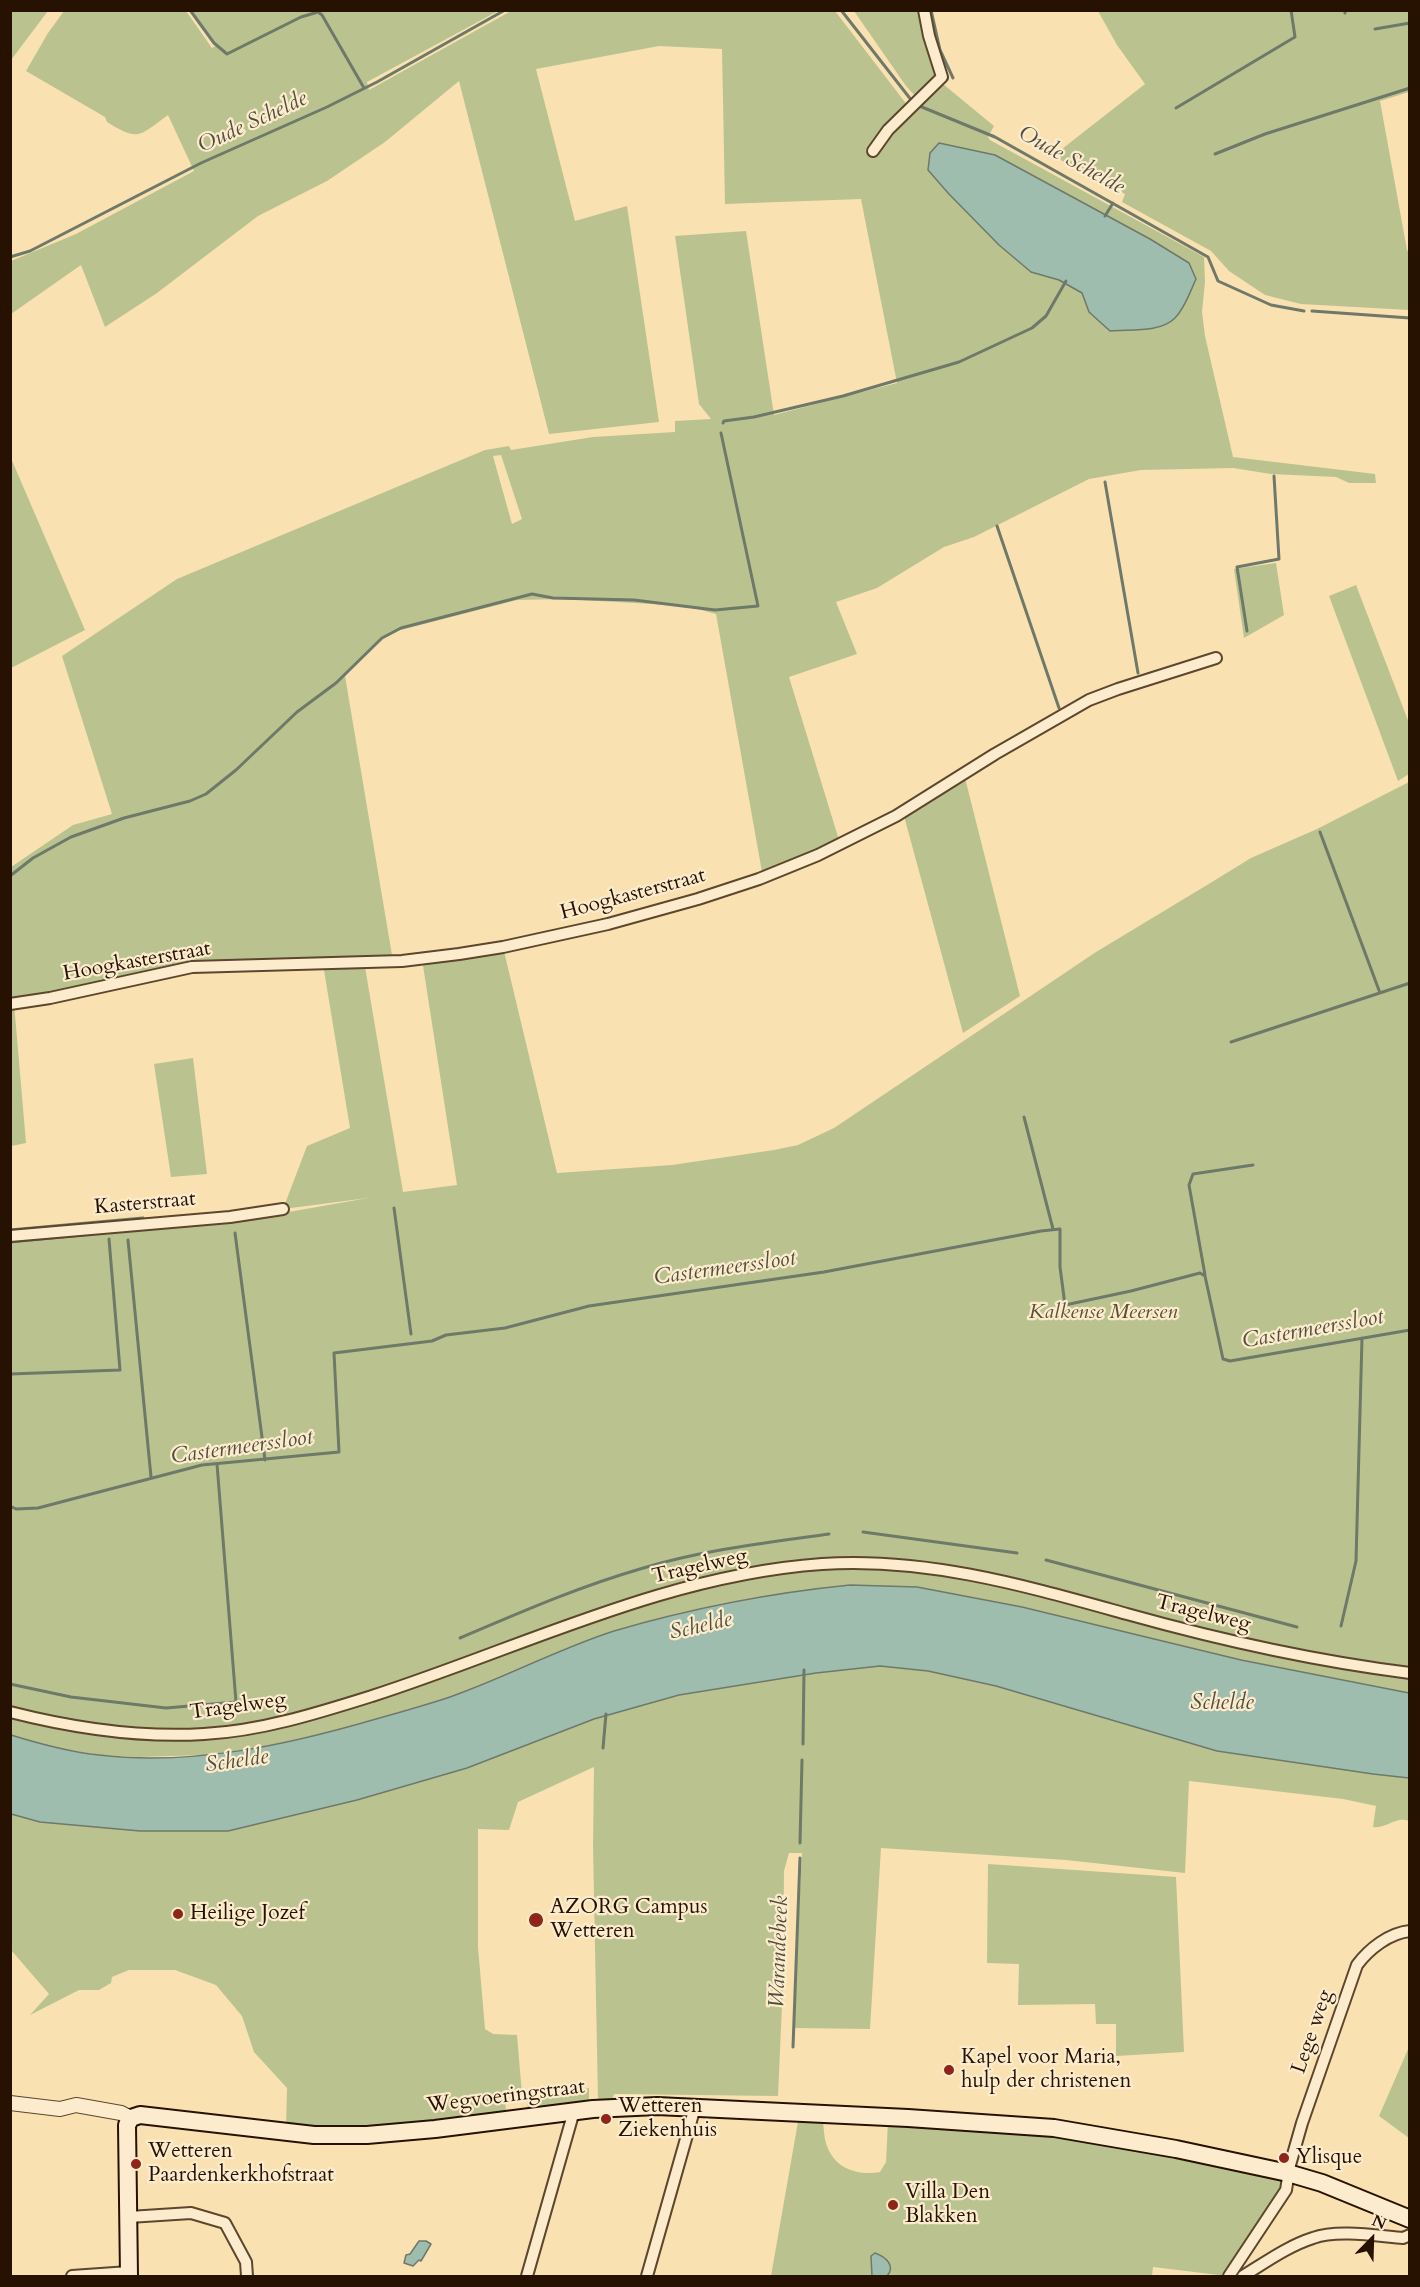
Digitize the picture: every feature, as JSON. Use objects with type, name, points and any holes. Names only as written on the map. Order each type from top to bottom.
[{"type":"main road","name":"Wegvoeringstraat","points":[[132,2118],[140,2115],[314,2135],[367,2135],[435,2129],[574,2111],[657,2106],[908,2118],[1054,2128],[1094,2134],[1288,2174],[1322,2183],[1410,2219]]},
{"type":"main road","points":[[129,2274],[127,2125],[132,2118]]},
{"type":"street","points":[[873,151],[888,130],[942,77],[924,10]]},
{"type":"street","name":"Hoogkasterstraat","points":[[10,1004],[50,998],[192,967],[402,961],[459,954],[503,947],[608,924],[698,899],[759,879],[818,855],[896,816],[995,754],[1089,700],[1216,658]]},
{"type":"street","name":"Kasterstraat","points":[[10,1236],[283,1209]]},
{"type":"street","name":"Tragelweg","points":[[10,1712],[106,1731],[204,1734],[250,1728],[310,1716],[405,1686],[668,1592],[723,1579],[831,1564],[905,1565],[950,1570],[1035,1588],[1269,1650],[1324,1661],[1410,1672]]},
{"type":"street","name":"Lege weg","points":[[1229,2277],[1286,2190],[1288,2174],[1321,2066],[1357,1965],[1366,1952],[1397,1934],[1410,1931]]},
{"type":"street","name":"Wegvoeringstraat","points":[[10,2103],[60,2109],[76,2105],[121,2113],[132,2118]]},
{"type":"street","points":[[648,2277],[695,2108]]},
{"type":"street","points":[[527,2277],[574,2111]]},
{"type":"street","points":[[129,2217],[191,2213],[225,2223],[246,2262],[246,2277]]},
{"type":"street","points":[[1243,2277],[1281,2252],[1316,2237],[1356,2234],[1403,2238],[1410,2235]]},
{"type":"street","points":[[72,2277],[129,2274]]},
{"type":"green space","points":[[11,10],[48,11],[10,60]]},
{"type":"green space","name":"Kalkense Meersen","points":[[64,11],[186,11],[212,48],[217,45],[192,11],[498,11],[367,82],[369,90],[511,11],[835,11],[911,110],[930,92],[943,84],[994,126],[988,137],[990,140],[1204,257],[1205,282],[1202,312],[1205,336],[1233,457],[1375,474],[1376,483],[1349,483],[1336,477],[1271,474],[1233,468],[1141,470],[1089,479],[974,537],[944,547],[877,588],[836,602],[857,654],[789,677],[839,840],[762,872],[716,614],[686,606],[564,599],[517,600],[397,631],[380,640],[345,676],[393,961],[364,961],[403,1192],[457,1185],[422,959],[503,947],[557,1173],[672,1165],[774,1150],[798,1145],[834,1128],[1096,952],[1251,858],[1317,829],[1409,782],[1409,1693],[1241,1660],[1022,1607],[917,1587],[729,1602],[674,1614],[564,1649],[450,1697],[333,1731],[257,1748],[205,1755],[140,1757],[99,1755],[52,1747],[11,1735],[11,1242],[232,1222],[368,1198],[283,1209],[307,1146],[350,1128],[323,964],[212,966],[14,1003],[26,1143],[11,1146],[11,867],[73,825],[112,814],[62,656],[177,579],[485,450],[509,446],[511,450],[593,437],[675,432],[675,421],[711,419],[699,404],[675,236],[746,231],[774,415],[897,383],[861,199],[725,204],[722,49],[659,46],[536,69],[575,221],[627,206],[659,422],[549,434],[459,81],[385,142],[327,181],[258,216],[157,293],[105,327],[81,265],[11,314],[11,261],[76,234],[194,171],[168,115],[144,132],[133,134],[126,132],[107,122],[105,117],[26,71]],"holes":[[[939,143],[995,155],[1150,239],[1189,263],[1126,330],[1110,331],[1089,312],[1082,293],[1059,280],[1031,272],[999,245],[948,193],[928,170]],[[501,455],[522,519],[512,524],[493,456]]]},
{"type":"green space","points":[[854,11],[921,11],[938,74],[916,97],[906,86]]},
{"type":"green space","points":[[1098,11],[1409,11],[1409,92],[1380,101],[1409,253],[1409,310],[1301,304],[1265,295],[1229,271],[1211,251],[1122,202],[1125,194],[1053,156],[1145,84],[1117,45]]},
{"type":"green space","points":[[10,456],[85,630],[11,668],[10,668]]},
{"type":"green space","points":[[1276,563],[1284,615],[1244,638],[1234,569]]},
{"type":"green space","points":[[1356,585],[1409,723],[1409,774],[1398,781],[1329,596]]},
{"type":"green space","points":[[965,778],[1020,996],[963,1033],[904,816]]},
{"type":"green space","points":[[193,1058],[207,1174],[171,1177],[154,1064]]},
{"type":"green space","points":[[880,1666],[928,1671],[996,1686],[1217,1751],[1409,1778],[1409,1821],[1399,1820],[1373,1827],[1376,1806],[1343,1799],[1189,1781],[1185,1873],[1066,1860],[881,1848],[870,2029],[793,2028],[802,1853],[789,1853],[784,1871],[783,1982],[778,2096],[614,2094],[612,2100],[598,2100],[593,1846],[594,1767],[518,1802],[509,1830],[478,1829],[478,1947],[485,2029],[493,2034],[517,2035],[522,2094],[505,2096],[506,2112],[432,2124],[286,2127],[287,2088],[254,2052],[242,2016],[216,1985],[175,1970],[129,1970],[112,1977],[111,1983],[99,1990],[79,1990],[30,2015],[49,1994],[11,1950],[11,1814],[40,1822],[140,1831],[228,1831],[357,1800],[467,1768],[594,1719],[679,1695],[816,1673]]},
{"type":"green space","points":[[988,1864],[1176,1877],[1184,2052],[1116,2056],[1116,2024],[1096,2024],[1095,2004],[1018,2005],[1019,1964],[987,1963]]},
{"type":"green space","points":[[1409,2047],[1409,2138],[1379,2116]]},
{"type":"green space","points":[[589,2088],[589,2102],[528,2109],[527,2100]]},
{"type":"green space","points":[[799,2116],[823,2122],[826,2143],[831,2154],[842,2165],[856,2172],[880,2172],[886,2162],[888,2121],[1054,2135],[1285,2180],[1279,2199],[1227,2276],[1153,2267],[1152,2276],[771,2276]]},
{"type":"water","points":[[939,143],[995,155],[1150,239],[1189,263],[1196,279],[1179,314],[1169,323],[1153,328],[1110,331],[1089,312],[1082,293],[1059,280],[1031,272],[999,245],[948,193],[928,170],[930,153]]},
{"type":"water","name":"Schelde","points":[[850,1585],[917,1587],[1022,1607],[1241,1660],[1409,1693],[1409,1778],[1217,1751],[996,1686],[928,1671],[880,1666],[816,1673],[679,1695],[594,1719],[467,1768],[357,1800],[228,1831],[140,1831],[40,1822],[11,1814],[11,1735],[77,1752],[134,1758],[204,1755],[274,1745],[450,1697],[614,1631],[731,1602]]},
{"type":"water","points":[[419,2241],[431,2244],[421,2261],[419,2260],[413,2266],[404,2263],[406,2255],[410,2254]]},
{"type":"water","points":[[875,2253],[883,2257],[890,2265],[890,2272],[887,2276],[872,2276],[871,2256]]},
{"type":"waterway","points":[[190,10],[214,43],[227,54],[301,17],[318,12],[322,15],[364,88]]},
{"type":"waterway","name":"Oude Schelde","points":[[10,257],[30,251],[201,163],[327,107],[377,82],[505,10]]},
{"type":"waterway","name":"Oude Schelde","points":[[841,10],[912,101]]},
{"type":"waterway","points":[[931,10],[940,50],[953,78]]},
{"type":"waterway","points":[[1176,108],[1295,37],[1291,10]]},
{"type":"waterway","points":[[1375,29],[1410,23]]},
{"type":"waterway","points":[[1215,154],[1265,134],[1410,88]]},
{"type":"waterway","name":"Oude Schelde","points":[[917,105],[995,137],[1208,257],[1218,281],[1271,305],[1304,311]]},
{"type":"waterway","points":[[1105,216],[1113,203]]},
{"type":"waterway","points":[[723,423],[843,396],[959,362],[1032,328],[1046,316],[1066,281]]},
{"type":"waterway","name":"Oude Schelde","points":[[1312,311],[1410,318]]},
{"type":"waterway","points":[[10,876],[33,858],[71,837],[124,818],[190,801],[206,794],[236,770],[297,712],[336,683],[382,638],[401,628],[532,594],[553,598],[634,600],[715,610],[758,606],[721,433]]},
{"type":"waterway","points":[[1247,631],[1237,567],[1279,559],[1274,476]]},
{"type":"waterway","points":[[1105,482],[1138,673]]},
{"type":"waterway","points":[[997,526],[1059,708]]},
{"type":"waterway","points":[[1320,832],[1380,993]]},
{"type":"waterway","points":[[1231,1042],[1410,983]]},
{"type":"waterway","points":[[1024,1117],[1053,1229]]},
{"type":"waterway","points":[[1205,1275],[1189,1185],[1193,1174],[1253,1165]]},
{"type":"waterway","points":[[394,1208],[411,1334]]},
{"type":"waterway","points":[[10,1230],[143,1218]]},
{"type":"waterway","name":"Castermeerssloot","points":[[10,1506],[16,1509],[38,1508],[202,1465],[339,1452],[334,1353],[432,1341],[446,1335],[505,1328],[589,1306],[824,1272],[1041,1231],[1060,1229],[1060,1267],[1065,1305],[1200,1273],[1205,1276],[1223,1359],[1230,1361],[1410,1330]]},
{"type":"waterway","points":[[235,1233],[265,1460]]},
{"type":"waterway","points":[[10,1242],[92,1234]]},
{"type":"waterway","points":[[10,1374],[120,1370],[109,1239]]},
{"type":"waterway","points":[[128,1240],[151,1477]]},
{"type":"waterway","points":[[1341,1626],[1356,1561],[1362,1338]]},
{"type":"waterway","name":"Castermeerssloot","points":[[10,1422],[10,1436]]},
{"type":"waterway","points":[[10,1684],[71,1697],[166,1708],[236,1702],[217,1464]]},
{"type":"waterway","points":[[863,1532],[1017,1553]]},
{"type":"waterway","points":[[460,1638],[571,1592],[663,1562],[734,1548],[829,1534]]},
{"type":"waterway","points":[[1046,1560],[1297,1627]]},
{"type":"waterway","name":"Warandebeek","points":[[803,1744],[804,1670]]},
{"type":"waterway","points":[[603,1748],[606,1714]]},
{"type":"waterway","name":"Warandebeek","points":[[800,1843],[802,1760]]},
{"type":"waterway","name":"Warandebeek","points":[[793,2047],[800,1858]]},
{"type":"place","name":"Heilige Jozef","points":[[178,1914]]},
{"type":"place","name":"AZORG Campus Wetteren","points":[[536,1920]]},
{"type":"place","name":"Kapel voor Maria, hulp der christenen","points":[[949,2070]]},
{"type":"place","name":"Wetteren Ziekenhuis","points":[[606,2119]]},
{"type":"place","name":"Ylisque","points":[[1284,2158]]},
{"type":"place","name":"Wetteren Paardenkerkhofstraat","points":[[136,2164]]},
{"type":"place","name":"Villa Den Blakken","points":[[893,2205]]}]
